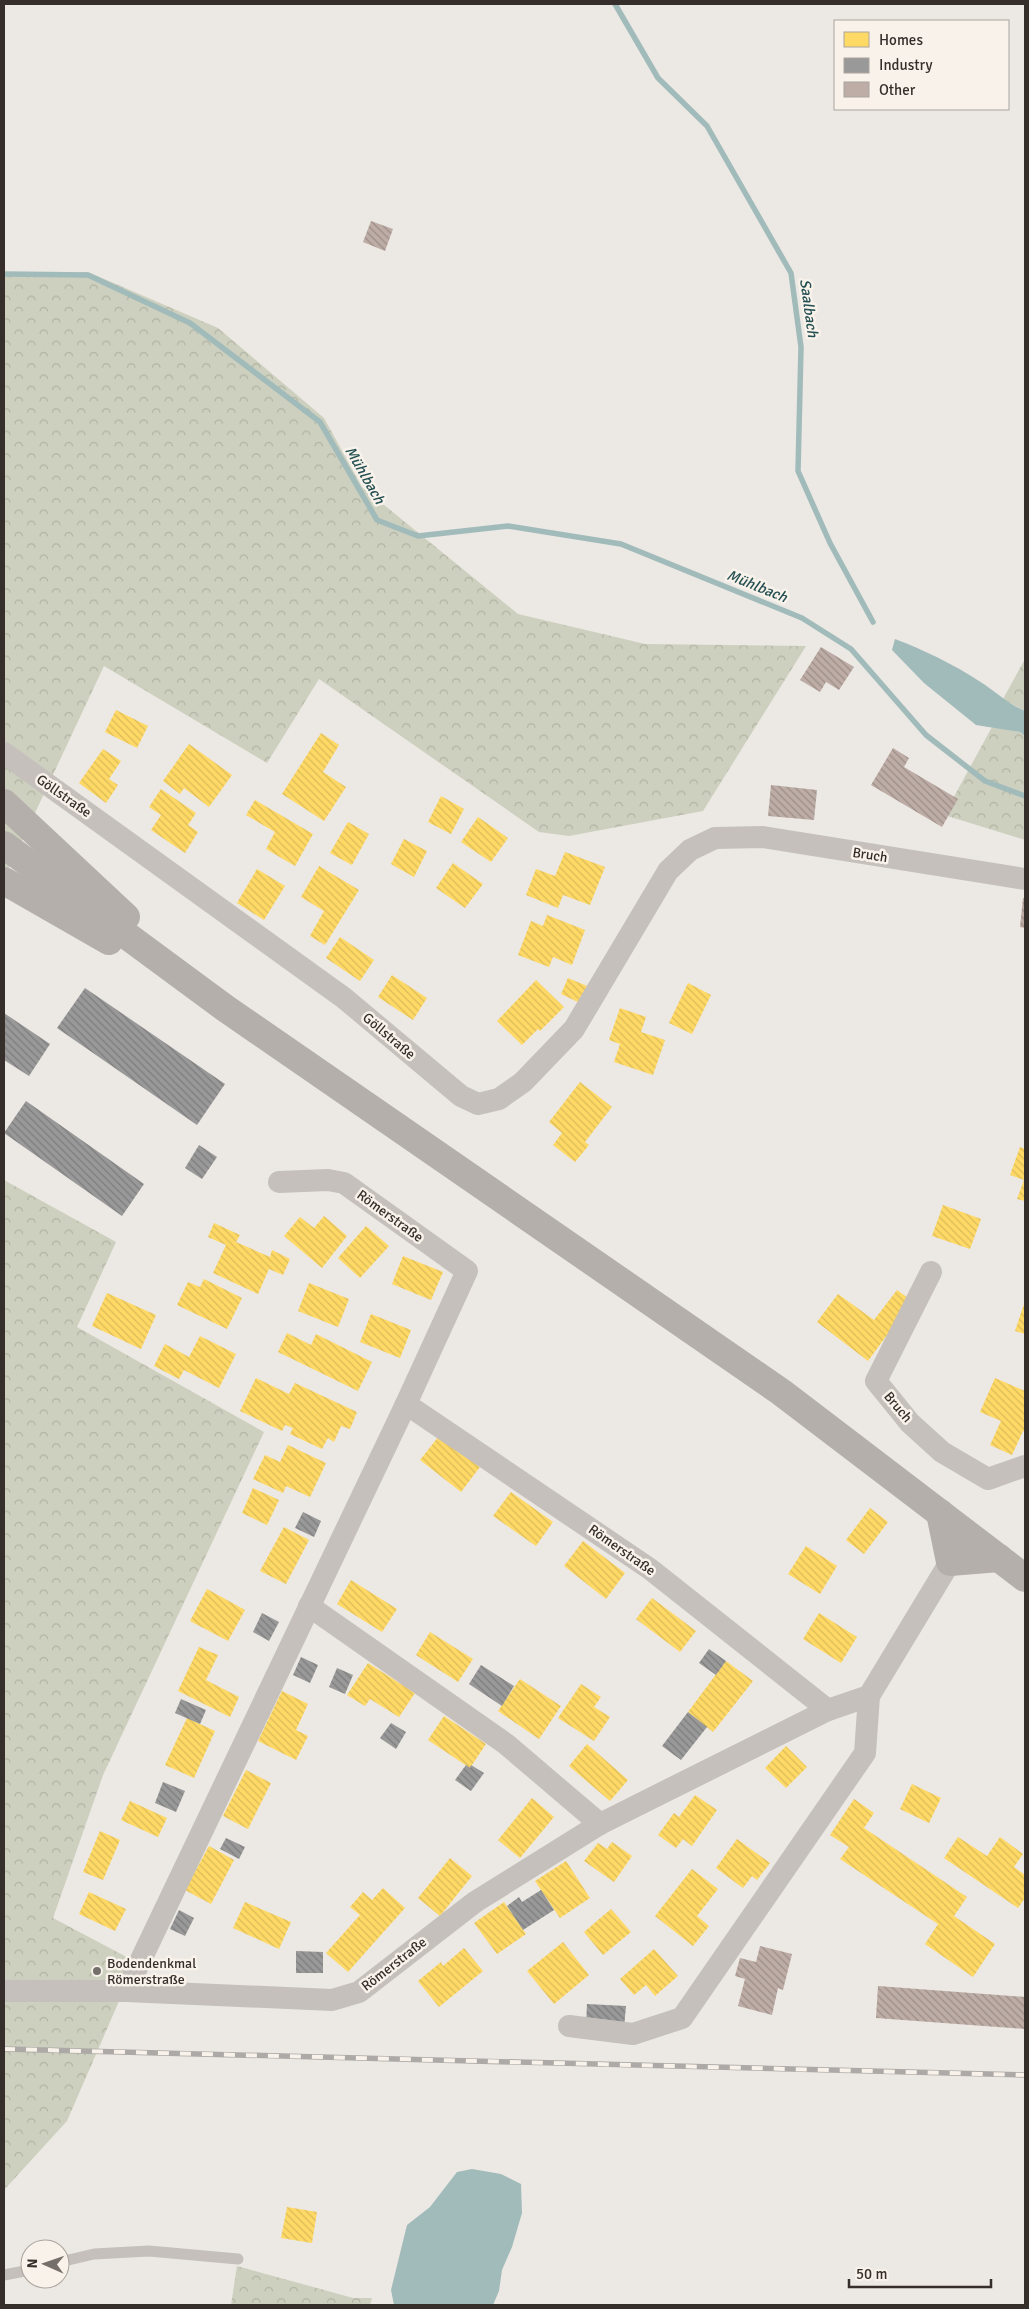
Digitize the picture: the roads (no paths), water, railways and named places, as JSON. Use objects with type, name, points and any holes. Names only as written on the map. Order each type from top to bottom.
[{"type":"main road","points":[[4,803],[225,1008]]},
{"type":"main road","points":[[4,845],[225,1008],[781,1392],[1025,1578]]},
{"type":"main road","points":[[4,881],[225,1008]]},
{"type":"main road","points":[[940,1513],[950,1562],[999,1558]]},
{"type":"street","name":"Göllstraße","points":[[4,753],[336,992],[462,1096],[478,1104],[499,1099],[523,1082],[574,1029],[668,871],[690,850],[714,838]]},
{"type":"street","name":"Bruch","points":[[714,838],[763,838],[1025,879]]},
{"type":"street","name":"Römerstraße","points":[[126,1991],[406,1404],[467,1271],[344,1183],[328,1180],[280,1182]]},
{"type":"street","name":"Bruch","points":[[931,1272],[876,1380],[910,1423],[942,1452],[988,1479],[1025,1466]]},
{"type":"street","name":"Römerstraße","points":[[406,1404],[650,1569],[828,1710]]},
{"type":"street","points":[[569,2026],[633,2034],[682,2018],[865,1753],[869,1696],[950,1562]]},
{"type":"street","points":[[309,1606],[506,1744],[600,1824]]},
{"type":"street","name":"Römerstraße","points":[[4,1991],[126,1991],[332,2000],[359,1992],[475,1902],[600,1824],[828,1710],[869,1696]]},
{"type":"lane","points":[[70,2260],[94,2254],[149,2251],[238,2259]]},
{"type":"lane","points":[[4,2275],[20,2272]]},
{"type":"water","points":[[895,639],[959,669],[1025,711],[1025,736],[1020,732],[976,725],[924,683],[892,650]]},
{"type":"water","points":[[472,2169],[501,2174],[521,2184],[522,2213],[512,2247],[502,2270],[499,2291],[493,2305],[394,2305],[391,2290],[407,2225],[430,2207],[457,2172]]},
{"type":"waterway","name":"Saalbach","points":[[615,4],[658,78],[707,126],[791,273],[801,347],[798,471],[830,543],[873,622]]},
{"type":"waterway","name":"Mühlbach","points":[[4,274],[88,275],[190,323],[320,422],[377,520],[418,536],[508,526],[621,544],[802,618],[851,649],[926,735],[985,781],[1025,796]]},
{"type":"railway","points":[[4,2049],[1025,2075]]},
{"type":"place","name":"Bodendenkmal Römerstraße","points":[[97,1971]]}]
